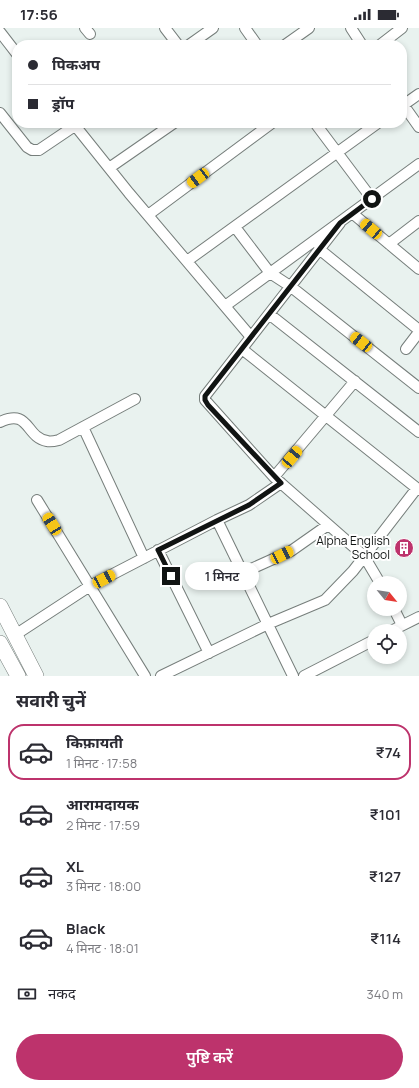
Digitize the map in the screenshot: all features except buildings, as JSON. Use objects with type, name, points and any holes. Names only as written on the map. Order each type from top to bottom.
[{"type":"main road","points":[[0,606],[36,676]]},
{"type":"main road","points":[[0,643],[18,676]]},
{"type":"street","points":[[165,28],[174,40]]},
{"type":"street","points":[[196,40],[213,28]]},
{"type":"street","points":[[245,28],[253,40]]},
{"type":"street","points":[[293,40],[309,28]]},
{"type":"street","points":[[351,28],[359,40]]},
{"type":"street","points":[[386,40],[402,28]]},
{"type":"street","points":[[0,32],[12,48]]},
{"type":"street","points":[[407,101],[419,94]]},
{"type":"street","points":[[407,111],[419,127]]},
{"type":"street","points":[[0,113],[27,147],[32,150],[39,150],[70,128]]},
{"type":"street","points":[[79,128],[148,216],[251,337]]},
{"type":"street","points":[[109,168],[167,128]]},
{"type":"street","points":[[148,216],[265,128]]},
{"type":"street","points":[[319,128],[372,199]]},
{"type":"street","points":[[187,261],[371,128]]},
{"type":"street","points":[[224,306],[419,164]]},
{"type":"street","points":[[352,213],[419,268]]},
{"type":"street","points":[[390,244],[419,221]]},
{"type":"street","points":[[340,223],[205,396],[205,400],[278,480],[364,556],[376,576]]},
{"type":"street","points":[[235,227],[270,273],[290,286],[419,388]]},
{"type":"street","points":[[319,249],[419,331],[406,349]]},
{"type":"street","points":[[269,314],[419,432]]},
{"type":"street","points":[[162,676],[268,624],[324,600],[353,571],[418,489],[242,349]]},
{"type":"street","points":[[15,635],[90,586],[158,550],[249,505],[278,480],[355,381]]},
{"type":"street","points":[[0,422],[17,418],[24,421],[38,438],[48,442],[59,440],[135,399]]},
{"type":"street","points":[[83,427],[144,558]]},
{"type":"street","points":[[37,500],[145,676]]},
{"type":"street","points":[[217,520],[268,624],[291,675]]},
{"type":"street","points":[[242,573],[291,551],[328,525]]},
{"type":"street","points":[[158,550],[209,653]]},
{"type":"street","points":[[404,624],[419,617]]},
{"type":"street","points":[[304,676],[367,644]]},
{"type":"place","name":"Alpha English School","points":[[404,548]]},
{"type":"route","points":[[171,576],[158,550],[249,505],[281,483],[274,478],[208,405],[205,400],[205,396],[340,223],[372,199]]}]
